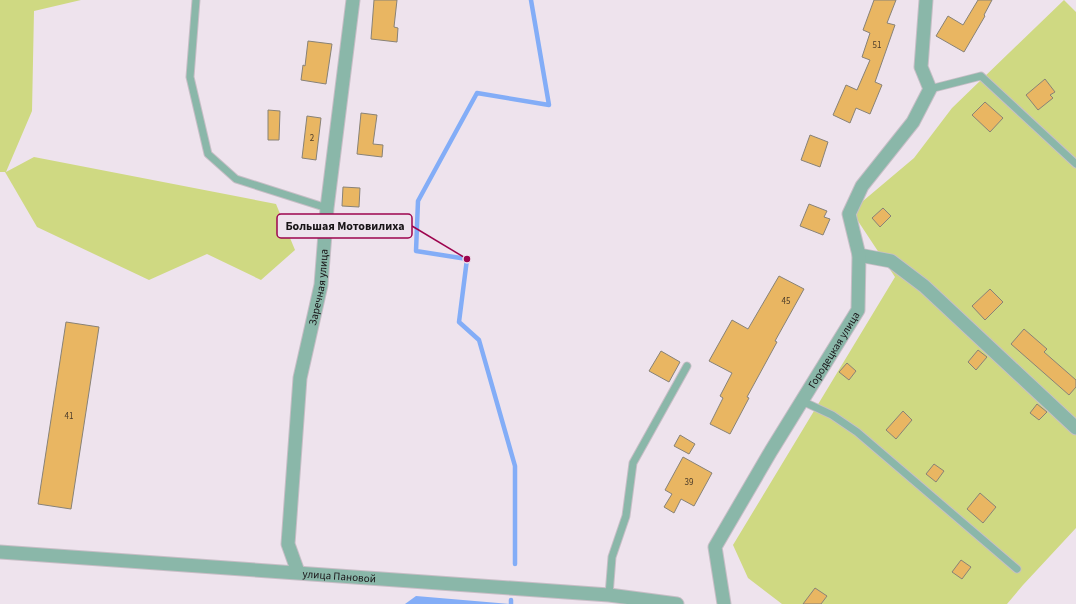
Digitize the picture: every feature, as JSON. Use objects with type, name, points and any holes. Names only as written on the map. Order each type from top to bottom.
[{"type":"street","name":"Заречная улица","points":[[298,572],[288,544],[300,378],[321,285],[327,208],[353,0]]},
{"type":"street","points":[[926,0],[921,67],[930,89]]},
{"type":"street","name":"Городецкая улица","points":[[724,604],[715,547],[770,451],[858,310],[860,255],[849,214],[862,186],[914,122],[930,89]]},
{"type":"street","points":[[860,255],[891,261],[924,286],[1076,428]]},
{"type":"street","name":"улица Пановой","points":[[0,552],[609,595],[677,604]]},
{"type":"lane","points":[[196,0],[190,78],[208,154],[236,179],[327,208]]},
{"type":"lane","points":[[930,89],[981,76],[1076,164]]},
{"type":"lane","points":[[609,595],[612,557],[626,516],[633,463],[687,366]]},
{"type":"lane","points":[[802,401],[832,415],[857,432],[1017,569]]},
{"type":"green space","points":[[0,0],[81,0],[34,11],[32,111],[6,172],[34,157],[276,204],[295,250],[261,280],[207,254],[149,280],[37,227],[5,172],[0,172]]},
{"type":"green space","points":[[1064,0],[1076,12],[1076,528],[1007,604],[782,604],[748,578],[733,545],[895,277],[854,215],[863,201],[914,158],[952,108]]},
{"type":"water","points":[[416,596],[511,604],[405,604]]},
{"type":"building","points":[[374,0],[397,0],[394,27],[398,28],[397,42],[371,39]]},
{"type":"building","points":[[874,0],[896,0],[887,23],[895,25],[875,82],[882,85],[870,114],[856,108],[850,123],[833,115],[846,85],[857,90],[870,60],[862,57],[870,33],[863,30]]},
{"type":"building","points":[[978,0],[992,0],[984,15],[985,16],[964,52],[936,36],[948,16],[963,25]]},
{"type":"building","points":[[308,41],[332,44],[326,84],[301,80],[303,65],[305,66]]},
{"type":"building","points":[[1045,79],[1055,92],[1050,95],[1053,98],[1038,110],[1026,95]]},
{"type":"building","points":[[985,102],[1003,118],[990,132],[972,115]]},
{"type":"building","points":[[268,110],[280,111],[279,140],[268,140]]},
{"type":"building","points":[[361,113],[377,115],[373,144],[383,145],[382,157],[357,154]]},
{"type":"building","points":[[307,116],[321,118],[316,160],[302,158]]},
{"type":"building","points":[[810,135],[828,142],[820,167],[801,160]]},
{"type":"building","points":[[343,187],[360,188],[359,207],[342,206]]},
{"type":"building","points":[[809,204],[827,211],[824,217],[830,219],[823,235],[800,226]]},
{"type":"building","points":[[883,208],[891,216],[880,227],[872,218]]},
{"type":"building","points":[[779,276],[804,289],[775,341],[777,342],[747,397],[749,398],[730,434],[710,424],[723,398],[720,396],[732,373],[709,361],[732,320],[748,329]]},
{"type":"building","points":[[990,289],[1003,302],[985,320],[972,306]]},
{"type":"building","points":[[66,322],[99,327],[71,509],[38,504]]},
{"type":"building","points":[[1024,329],[1047,349],[1044,352],[1076,380],[1076,387],[1069,395],[1011,344]]},
{"type":"building","points":[[978,350],[987,357],[976,370],[968,362]]},
{"type":"building","points":[[661,351],[680,362],[669,382],[649,371]]},
{"type":"building","points":[[847,363],[856,371],[849,380],[839,372]]},
{"type":"building","points":[[1037,404],[1047,412],[1039,420],[1030,413]]},
{"type":"building","points":[[903,411],[912,420],[896,439],[886,430]]},
{"type":"building","points":[[680,435],[695,444],[689,454],[674,446]]},
{"type":"building","points":[[683,457],[712,473],[694,506],[681,499],[674,513],[664,507],[672,494],[665,490]]},
{"type":"building","points":[[934,464],[944,471],[936,482],[926,474]]},
{"type":"building","points":[[980,493],[996,507],[983,523],[967,509]]},
{"type":"building","points":[[961,560],[971,567],[962,579],[952,572]]},
{"type":"building","points":[[815,588],[827,596],[821,604],[803,604]]},
{"type":"waterway","points":[[515,564],[515,466],[479,340],[459,322],[467,259],[416,251],[418,201],[477,93],[549,105],[531,0]]},
{"type":"place","name":"Большая Мотовилиха","points":[[467,259]]}]
